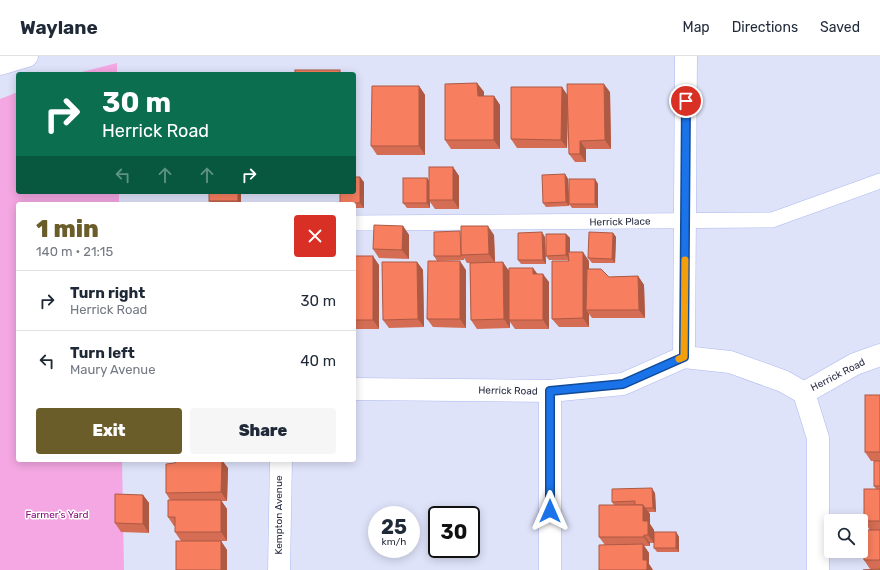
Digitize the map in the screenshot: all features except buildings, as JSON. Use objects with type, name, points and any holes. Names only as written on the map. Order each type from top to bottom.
[{"type":"street","points":[[0,64],[27,56]]},
{"type":"street","points":[[684,357],[686,56]]},
{"type":"street","name":"Herrick Road","points":[[356,389],[550,391],[623,384],[684,357],[730,362],[783,380],[804,393],[855,364],[880,355]]},
{"type":"street","points":[[550,391],[550,570]]},
{"type":"street","points":[[804,393],[818,438],[818,570]]},
{"type":"street","name":"Kempton Avenue","points":[[279,570],[281,462]]},
{"type":"lane","name":"Herrick Place","points":[[356,223],[772,220],[880,181]]},
{"type":"green space","points":[[117,63],[117,72],[82,72]]},
{"type":"green space","name":"Farmer's Yard","points":[[16,93],[16,194],[119,194],[119,202],[16,202],[16,462],[122,462],[124,570],[0,570],[0,99]]},
{"type":"slow traffic","points":[[679,359],[684,357],[685,260]]},
{"type":"route","points":[[550,511],[550,391],[623,384],[684,357],[686,101]]}]
